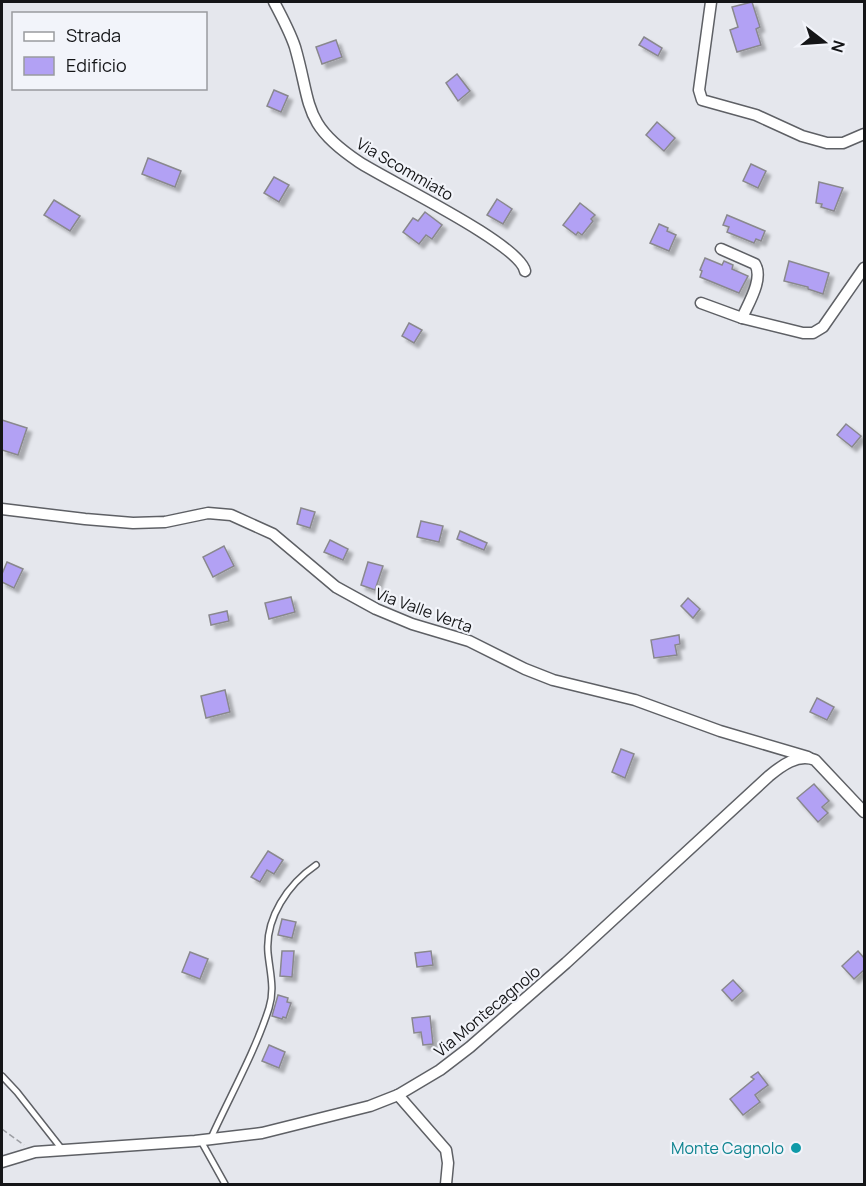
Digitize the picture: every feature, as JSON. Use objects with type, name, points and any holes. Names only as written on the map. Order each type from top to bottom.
[{"type":"street","name":"Via Scommiato","points":[[274,2],[294,45],[310,109],[325,135],[336,146],[371,169],[478,230],[517,257],[525,271]]},
{"type":"street","points":[[711,2],[699,90],[702,100],[756,115],[802,136],[826,143],[843,143],[864,134]]},
{"type":"street","points":[[721,249],[752,262],[758,269],[758,278],[742,318]]},
{"type":"street","points":[[701,303],[742,318],[803,333],[813,333],[825,325],[864,268]]},
{"type":"street","name":"Via Valle Verta","points":[[2,509],[133,523],[165,522],[214,512],[231,515],[273,534],[336,587],[376,609],[412,624],[468,642],[546,678],[635,700],[720,731],[811,758]]},
{"type":"street","points":[[811,758],[819,763],[864,812]]},
{"type":"street","name":"Via Montecagnolo","points":[[2,1162],[35,1152],[205,1140],[287,1128],[370,1106],[398,1095],[440,1070],[470,1047],[566,963],[772,773],[794,760],[811,758]]},
{"type":"street","points":[[398,1095],[446,1150],[448,1163],[446,1185]]},
{"type":"lane","points":[[225,1185],[205,1140],[261,1029],[270,1003],[272,987],[268,947],[273,919],[295,880],[316,865]]},
{"type":"lane","points":[[2,1076],[62,1149]]},
{"type":"path","points":[[2,1129],[35,1152]]},
{"type":"building","points":[[752,2],[760,27],[756,29],[761,45],[737,52],[730,30],[738,27],[732,7]]},
{"type":"building","points":[[644,37],[662,48],[658,56],[639,45]]},
{"type":"building","points":[[336,40],[342,57],[322,64],[316,47]]},
{"type":"building","points":[[457,74],[470,91],[458,101],[446,83]]},
{"type":"building","points":[[274,90],[288,96],[281,112],[267,106]]},
{"type":"building","points":[[657,122],[675,138],[664,151],[646,135]]},
{"type":"building","points":[[148,158],[181,171],[175,187],[142,174]]},
{"type":"building","points":[[751,164],[766,171],[758,188],[743,181]]},
{"type":"building","points":[[274,177],[289,185],[279,202],[264,193]]},
{"type":"building","points":[[819,182],[843,188],[834,211],[816,203]]},
{"type":"building","points":[[497,199],[512,209],[503,224],[487,215]]},
{"type":"building","points":[[54,200],[80,216],[70,231],[44,215]]},
{"type":"building","points":[[580,203],[595,215],[582,235],[578,232],[576,235],[563,225]]},
{"type":"building","points":[[425,212],[442,225],[432,239],[426,235],[419,244],[403,232],[413,218],[418,221]]},
{"type":"building","points":[[727,215],[765,231],[761,241],[756,239],[754,243],[727,232],[729,227],[723,225]]},
{"type":"building","points":[[659,224],[676,235],[669,251],[650,243]]},
{"type":"building","points":[[705,258],[722,265],[724,261],[733,265],[732,269],[748,276],[739,293],[700,277]]},
{"type":"building","points":[[789,261],[829,273],[823,294],[808,289],[808,287],[784,281]]},
{"type":"building","points":[[409,323],[422,330],[414,343],[402,336]]},
{"type":"building","points":[[2,420],[27,428],[18,455],[2,450]]},
{"type":"building","points":[[846,424],[861,436],[852,447],[837,435]]},
{"type":"building","points":[[301,508],[315,512],[310,528],[297,524]]},
{"type":"building","points":[[421,521],[443,526],[439,542],[417,537]]},
{"type":"building","points":[[460,531],[487,543],[484,550],[457,539]]},
{"type":"building","points":[[330,540],[348,549],[343,560],[324,552]]},
{"type":"building","points":[[224,546],[234,566],[213,577],[203,557]]},
{"type":"building","points":[[7,562],[23,569],[14,588],[2,582],[2,574]]},
{"type":"building","points":[[368,562],[383,566],[375,590],[361,585]]},
{"type":"building","points":[[291,597],[295,612],[269,619],[265,603]]},
{"type":"building","points":[[688,598],[700,609],[693,618],[681,606]]},
{"type":"building","points":[[227,611],[229,621],[211,625],[209,615]]},
{"type":"building","points":[[679,635],[680,644],[675,645],[677,655],[654,658],[651,640]]},
{"type":"building","points":[[225,690],[230,712],[206,718],[201,696]]},
{"type":"building","points":[[817,698],[834,707],[827,720],[810,712]]},
{"type":"building","points":[[621,749],[634,754],[625,778],[612,772]]},
{"type":"building","points":[[814,784],[829,801],[822,807],[828,813],[818,822],[797,798]]},
{"type":"building","points":[[268,851],[283,860],[274,874],[267,870],[260,882],[251,877]]},
{"type":"building","points":[[282,919],[296,922],[292,938],[278,935]]},
{"type":"building","points":[[282,951],[294,951],[292,977],[280,976]]},
{"type":"building","points":[[431,951],[433,965],[417,967],[415,953]]},
{"type":"building","points":[[858,951],[864,958],[864,970],[854,979],[842,966]]},
{"type":"building","points":[[190,952],[208,959],[200,979],[182,972]]},
{"type":"building","points":[[733,980],[743,991],[732,1001],[722,990]]},
{"type":"building","points":[[278,995],[288,998],[287,1002],[291,1003],[286,1018],[272,1016]]},
{"type":"building","points":[[430,1016],[433,1044],[423,1045],[421,1032],[414,1033],[412,1018]]},
{"type":"building","points":[[269,1045],[285,1052],[279,1068],[262,1061]]},
{"type":"building","points":[[758,1072],[768,1085],[755,1095],[760,1102],[743,1115],[730,1099],[754,1079],[751,1077]]},
{"type":"place","name":"Monte Cagnolo","points":[[796,1148]]}]
